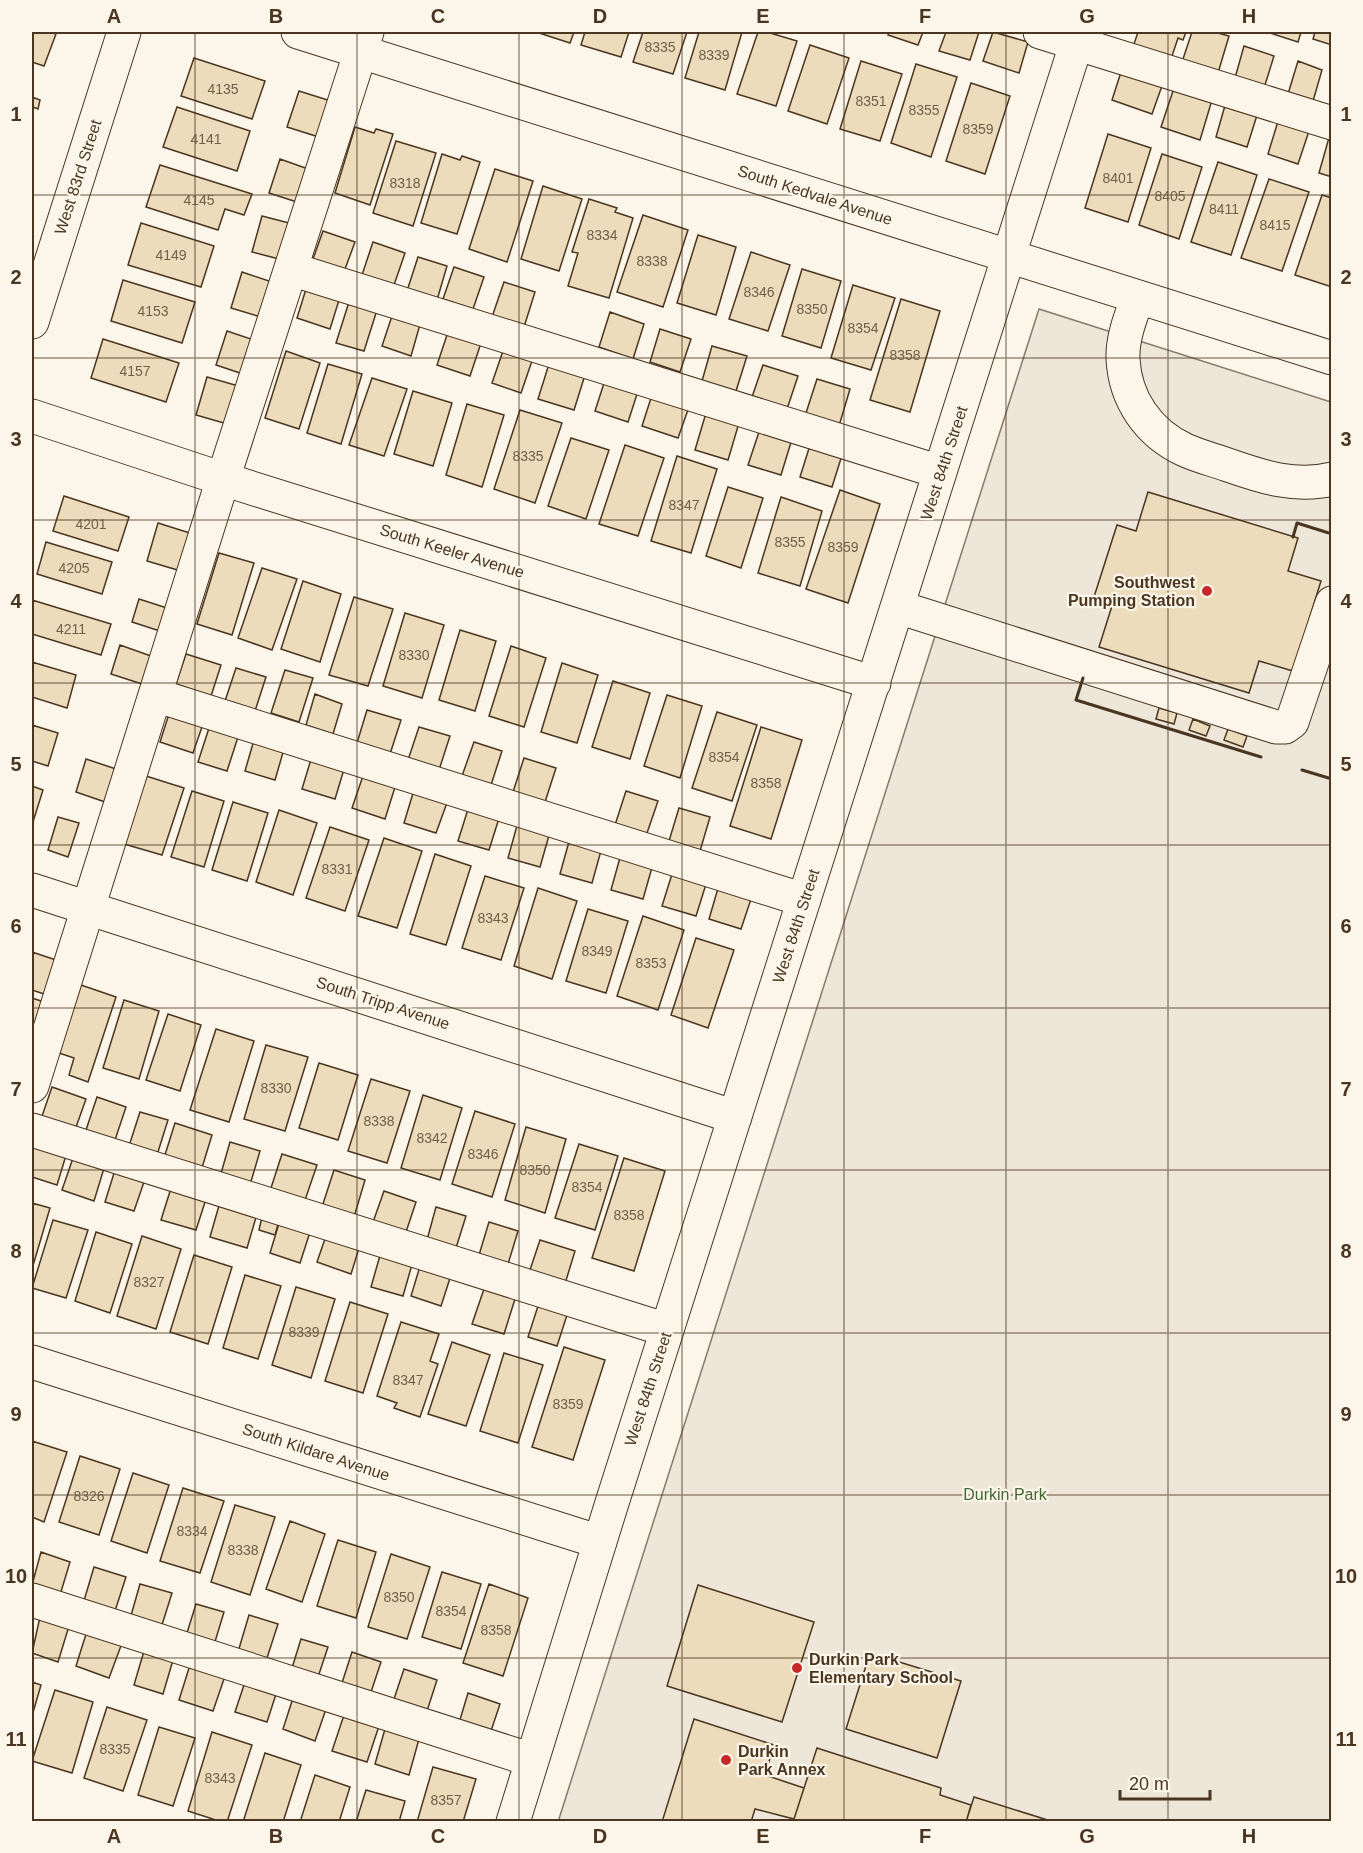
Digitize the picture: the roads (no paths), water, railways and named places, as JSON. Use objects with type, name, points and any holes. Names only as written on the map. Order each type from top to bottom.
[{"type":"street","name":"West 83rd Street","points":[[32,322],[124,32]]},
{"type":"street","name":"South Kedvale Avenue","points":[[298,32],[364,41],[1010,256],[1332,358]]},
{"type":"street","points":[[1040,32],[1079,37],[1332,123]]},
{"type":"street","name":"West 84th Street","points":[[513,1821],[1079,37]]},
{"type":"street","points":[[32,1086],[364,41]]},
{"type":"street","points":[[291,269],[940,472]]},
{"type":"street","points":[[1138,297],[1126,330],[1123,358],[1129,388],[1137,410],[1154,429],[1183,449],[1253,474],[1288,482],[1315,483],[1332,479]]},
{"type":"street","name":"South Keeler Avenue","points":[[32,416],[223,479],[874,683]]},
{"type":"street","points":[[898,607],[1276,727],[1285,727],[1292,722],[1332,603]]},
{"type":"street","points":[[155,695],[804,900]]},
{"type":"street","name":"South Tripp Avenue","points":[[32,890],[735,1117]]},
{"type":"street","points":[[32,1130],[667,1330]]},
{"type":"street","name":"South Kildare Avenue","points":[[32,1362],[600,1542]]},
{"type":"street","points":[[32,1600],[532,1760]]},
{"type":"place","name":"Southwest Pumping Station","points":[[1207,591]]},
{"type":"place","name":"Durkin Park Elementary School","points":[[797,1668]]},
{"type":"place","name":"Durkin Park Annex","points":[[726,1760]]},
{"type":"park label","name":"Durkin Park","points":[[1005,1494]]}]
